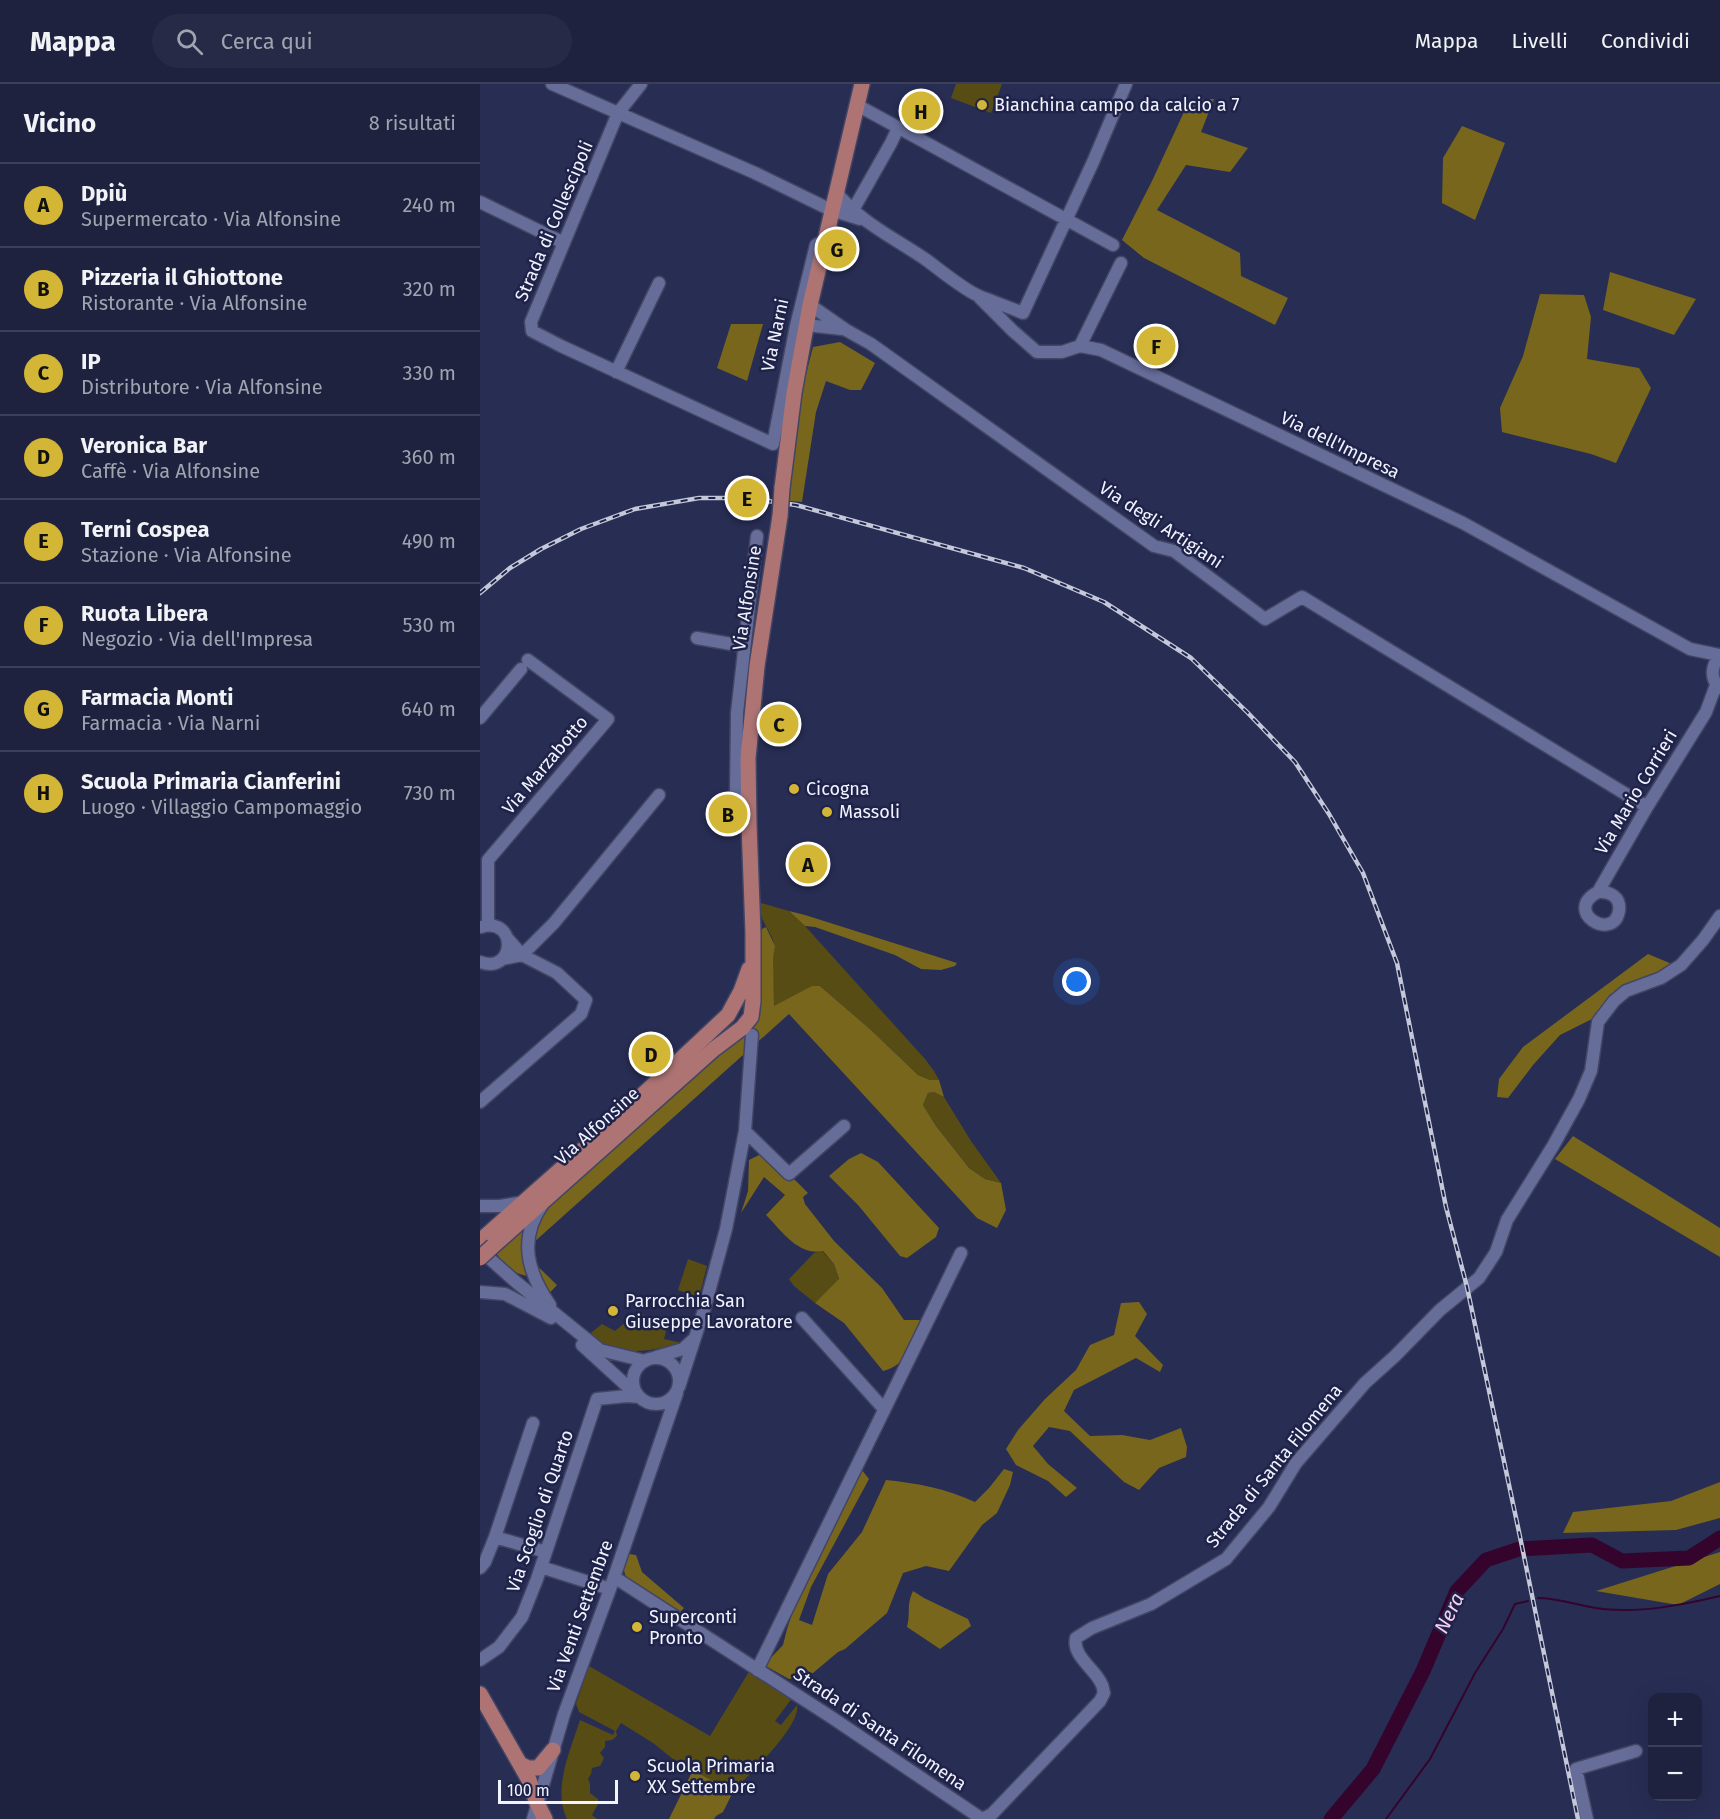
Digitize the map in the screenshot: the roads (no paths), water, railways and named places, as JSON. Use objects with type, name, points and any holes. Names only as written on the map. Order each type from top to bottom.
[{"type":"main road","name":"Via Narni","points":[[806,325],[862,84]]},
{"type":"main road","name":"Via Alfonsine","points":[[485,1243],[549,1195],[714,1048],[747,1031],[752,1017],[753,957],[748,758],[757,666],[780,516],[794,393],[806,325]]},
{"type":"main road","name":"Via Alfonsine","points":[[480,1258],[485,1243],[524,1202],[728,1015],[741,991],[753,957]]},
{"type":"main road","points":[[480,1694],[529,1780],[545,1819]]},
{"type":"main road","points":[[480,1711],[521,1785],[537,1803]]},
{"type":"main road","points":[[520,1764],[528,1768],[538,1768],[553,1750]]},
{"type":"street","points":[[552,84],[755,173],[831,210],[866,222]]},
{"type":"street","name":"Strada di Collescipoli","points":[[641,84],[618,113],[531,322],[532,331],[773,444]]},
{"type":"street","points":[[836,192],[866,222],[977,295],[1023,313],[1126,84]]},
{"type":"street","points":[[857,105],[1113,245]]},
{"type":"street","points":[[853,210],[898,128]]},
{"type":"street","points":[[480,202],[564,243]]},
{"type":"street","name":"Via Narni","points":[[773,444],[796,326],[816,246],[825,240]]},
{"type":"street","points":[[1080,346],[1121,263]]},
{"type":"street","points":[[616,372],[659,283]]},
{"type":"street","name":"Via dell'Impresa","points":[[977,295],[1012,331],[1037,352],[1062,352],[1080,346],[1101,350],[1463,523],[1690,648],[1720,655]]},
{"type":"street","name":"Via degli Artigiani","points":[[810,304],[846,330],[871,344],[1154,546],[1174,550],[1265,619],[1302,597],[1647,807]]},
{"type":"street","name":"Via degli Artigiani","points":[[806,325],[846,330]]},
{"type":"street","name":"Via Alfonsine","points":[[748,807],[735,805],[737,713],[757,536]]},
{"type":"street","name":"Via Alfonsine","points":[[697,638],[743,646]]},
{"type":"street","name":"Via dell'Impresa","points":[[1690,648],[1712,671]]},
{"type":"street","points":[[1712,671],[1720,655]]},
{"type":"street","name":"Via Marzabotto","points":[[480,718],[524,665],[608,719],[488,860],[484,926],[500,928],[522,955],[557,973],[586,1000],[580,1014],[480,1102]]},
{"type":"street","name":"Via Mario Corrieri","points":[[1598,892],[1706,712],[1718,687],[1712,671]]},
{"type":"street","name":"Via Mario Corrieri","points":[[1706,712],[1720,704]]},
{"type":"street","points":[[480,962],[488,965],[522,955],[554,923],[659,795]]},
{"type":"street","name":"Strada di Santa Filomena","points":[[614,1577],[982,1819],[992,1814],[1100,1701],[1104,1693],[1101,1683],[1080,1654],[1075,1644],[1076,1638],[1092,1628],[1151,1604],[1226,1559],[1269,1507],[1296,1463],[1365,1383],[1440,1310],[1479,1278],[1496,1252],[1507,1220],[1579,1100],[1591,1071],[1598,1022],[1614,1001],[1626,992],[1661,978],[1681,965],[1703,940],[1720,915]]},
{"type":"street","points":[[480,976],[507,952],[508,939]]},
{"type":"street","points":[[728,1015],[738,1021],[747,1031]]},
{"type":"street","name":"Via Venti Settembre","points":[[533,1819],[564,1714],[610,1590],[678,1390],[726,1229],[746,1131],[747,1031]]},
{"type":"street","points":[[746,1131],[789,1174],[844,1126]]},
{"type":"street","points":[[549,1195],[530,1228],[528,1243],[533,1278],[554,1316]]},
{"type":"street","points":[[480,1206],[500,1206],[524,1202]]},
{"type":"street","points":[[485,1243],[516,1282],[667,1420]]},
{"type":"street","points":[[757,1670],[961,1253]]},
{"type":"street","points":[[480,1292],[505,1294],[554,1316],[600,1350],[649,1359],[659,1358],[672,1363],[679,1374],[678,1390],[666,1403],[659,1405],[646,1403],[633,1385],[634,1372]]},
{"type":"street","points":[[802,1318],[885,1409]]},
{"type":"street","points":[[623,1382],[638,1366],[649,1359],[683,1349],[695,1338]]},
{"type":"street","name":"Via Scoglio di Quarto","points":[[480,1660],[499,1647],[522,1617],[597,1399],[627,1396],[646,1403]]},
{"type":"street","points":[[480,1568],[495,1537],[533,1423]]},
{"type":"street","points":[[495,1537],[546,1552]]},
{"type":"street","name":"Via Venti Settembre","points":[[541,1567],[610,1590]]},
{"type":"street","points":[[1587,1819],[1576,1768],[1636,1751]]},
{"type":"waterway","name":"Nera","points":[[1331,1819],[1373,1769],[1423,1671],[1457,1591],[1486,1560],[1519,1549],[1592,1545],[1622,1561],[1689,1558],[1720,1538]]},
{"type":"waterway","points":[[1538,1598],[1603,1609],[1632,1610],[1677,1605],[1720,1596]]},
{"type":"waterway","points":[[1386,1819],[1430,1759],[1475,1673],[1503,1629],[1515,1604],[1528,1601]]},
{"type":"railway","points":[[480,593],[510,568],[541,549],[581,529],[635,509],[699,498],[747,498],[796,505],[1024,568],[1104,602],[1191,658],[1295,762],[1329,814],[1363,873],[1397,963],[1446,1207],[1467,1287],[1578,1819]]},
{"type":"place","name":"Bianchina campo da calcio a 7","points":[[982,105]]},
{"type":"place","name":"Scuola Primaria Cianferini","points":[[921,111]]},
{"type":"place","name":"Farmacia Monti","points":[[837,249]]},
{"type":"place","name":"Ruota Libera","points":[[1156,346]]},
{"type":"place","name":"Terni Cospea","points":[[747,498]]},
{"type":"place","name":"IP","points":[[779,724]]},
{"type":"place","name":"Cicogna","points":[[794,789]]},
{"type":"place","name":"Massoli","points":[[827,812]]},
{"type":"place","name":"Pizzeria il Ghiottone","points":[[728,814]]},
{"type":"place","name":"Dpiù","points":[[808,864]]},
{"type":"place","name":"Veronica Bar","points":[[651,1054]]},
{"type":"place","name":"Parrocchia San Giuseppe Lavoratore","points":[[613,1311]]},
{"type":"place","name":"Superconti Pronto","points":[[637,1627]]},
{"type":"place","name":"Scuola Primaria XX Settembre","points":[[635,1776]]}]
